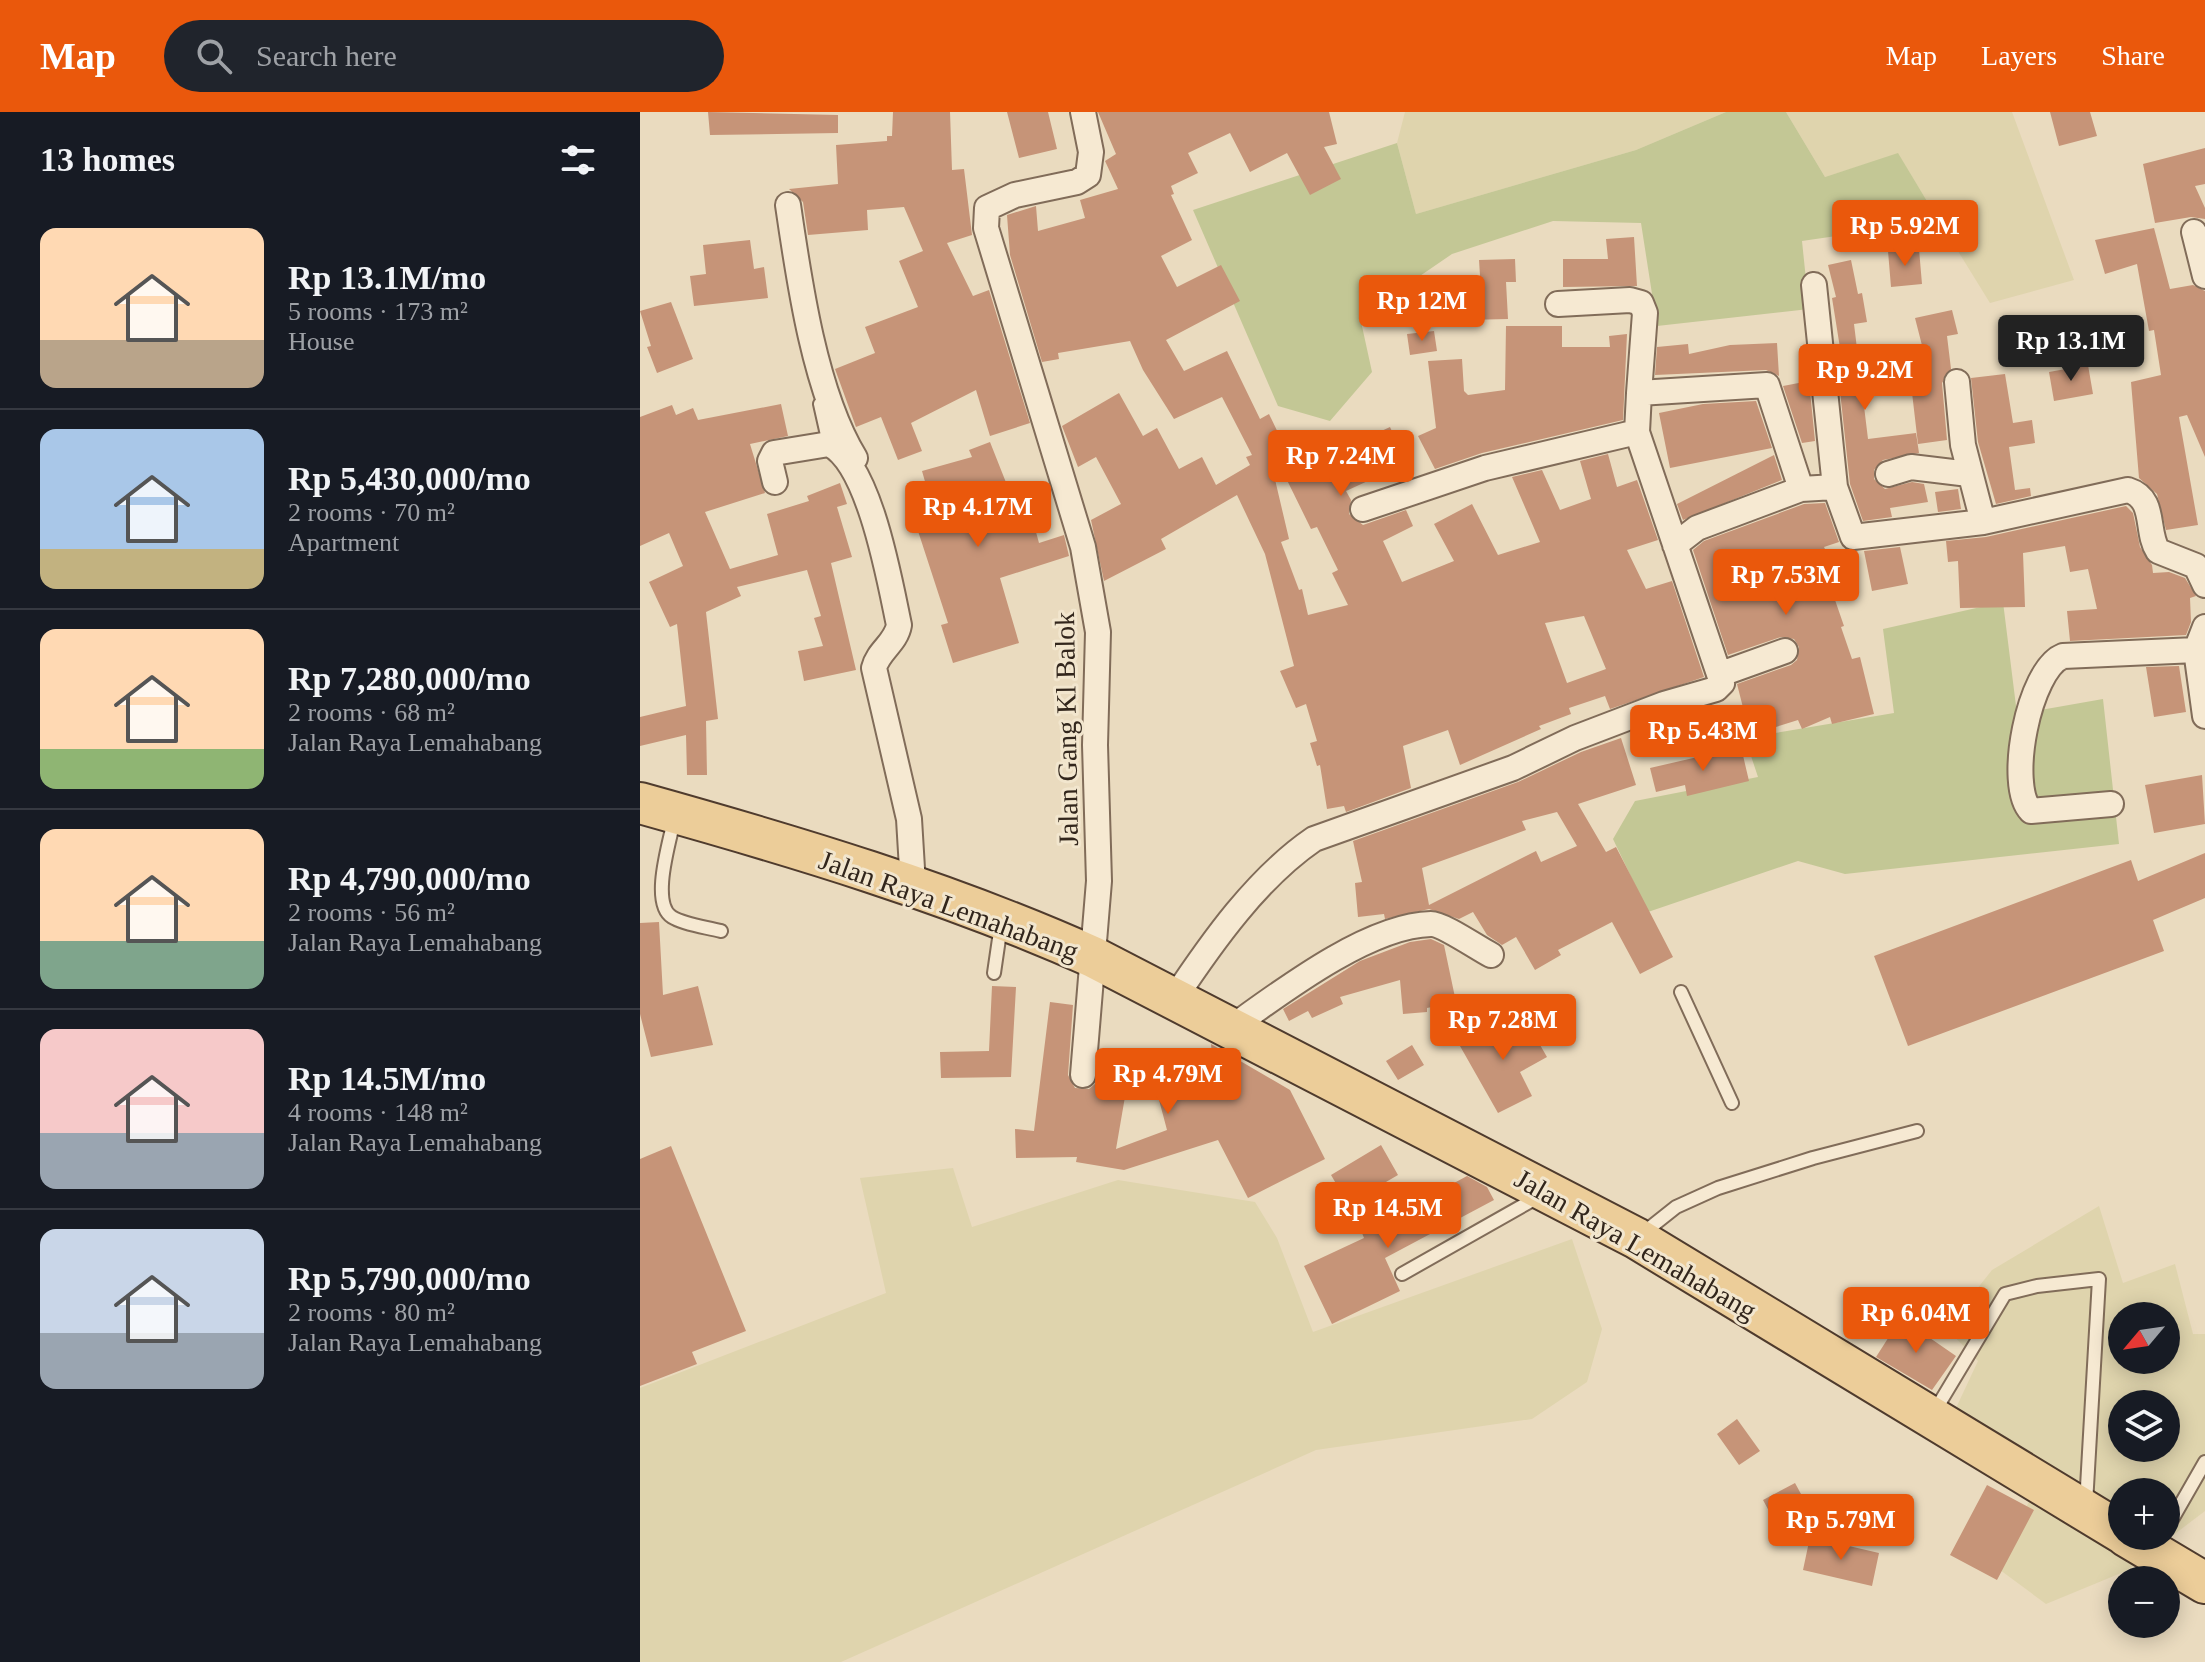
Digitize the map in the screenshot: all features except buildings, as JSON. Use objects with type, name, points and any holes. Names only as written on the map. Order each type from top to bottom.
[{"type":"main road","name":"Jalan Raya Lemahabang","points":[[658,808],[913,885],[1002,918],[1093,957],[1636,1238],[2085,1511],[2108,1521]]},
{"type":"main road","name":"Jalan Raya Lemahabang","points":[[2163,1550],[2205,1583]]},
{"type":"street","name":"Jalan Gang Kl Balok","points":[[1083,112],[1091,152],[1088,175],[1077,182],[999,200],[987,208],[986,228],[1083,547],[1095,600],[1099,893],[1093,957]]},
{"type":"street","points":[[788,205],[831,408],[845,441],[874,486],[885,532],[881,544]]},
{"type":"street","points":[[2194,232],[2205,276]]},
{"type":"street","points":[[1814,285],[1835,487],[1853,537],[1983,522],[2128,490],[2140,496],[2147,505],[2158,551],[2196,566],[2205,585]]},
{"type":"street","points":[[1174,999],[1227,925],[1290,856],[1314,839],[1513,768],[1575,738],[1664,704],[1716,689],[1722,683],[1637,432],[1645,313],[1641,303],[1630,300],[1558,304]]},
{"type":"street","points":[[1957,382],[1969,474],[1983,522]]},
{"type":"street","points":[[1639,393],[1767,385],[1801,489]]},
{"type":"street","points":[[1363,509],[1485,468],[1637,432]]},
{"type":"street","points":[[775,482],[770,461],[774,453],[829,444],[861,486],[881,544],[899,625],[898,635],[876,659],[874,668],[909,819],[913,885]]},
{"type":"street","points":[[1888,474],[1911,467],[1969,474]]},
{"type":"street","points":[[1675,545],[1697,528],[1801,489],[1835,487]]},
{"type":"street","points":[[2205,627],[2196,650],[2205,716]]},
{"type":"street","points":[[2111,804],[2031,811],[2024,804],[2020,791],[2026,721],[2047,669],[2053,660],[2063,656],[2196,650]]},
{"type":"street","points":[[1721,674],[1785,651]]},
{"type":"street","points":[[1231,1028],[1284,990],[1355,948],[1399,932],[1438,926],[1491,955]]},
{"type":"street","points":[[1083,1075],[1093,957]]},
{"type":"lane","points":[[817,392],[829,444]]},
{"type":"lane","points":[[658,808],[662,903],[673,918],[721,931]]},
{"type":"lane","points":[[994,973],[1002,918]]},
{"type":"lane","points":[[1681,992],[1732,1103]]},
{"type":"lane","points":[[1636,1238],[1676,1207],[1718,1188],[1813,1158],[1917,1131]]},
{"type":"lane","points":[[1402,1274],[1548,1192]]},
{"type":"lane","points":[[1931,1417],[2005,1294],[2037,1286],[2099,1279],[2085,1511]]},
{"type":"lane","points":[[2180,1494],[2205,1462]]},
{"type":"shaded area","points":[[1405,112],[1726,112],[1636,150],[1416,214],[1397,143]]},
{"type":"shaded area","points":[[1786,112],[2012,112],[2074,280],[1990,303],[1898,154],[1825,177]]},
{"type":"shaded area","points":[[953,1168],[972,1227],[1118,1180],[1255,1202],[1277,1238],[1313,1332],[1572,1239],[1602,1329],[1587,1382],[1532,1419],[1316,1450],[841,1662],[640,1662],[640,1388],[886,1293],[860,1178]]},
{"type":"shaded area","points":[[2099,1206],[2123,1283],[2175,1264],[2193,1334],[2205,1334],[2205,1511],[2180,1530],[2180,1478],[2108,1478],[2108,1550],[2154,1550],[2133,1566],[2108,1566],[2108,1578],[2046,1604],[1996,1567],[2047,1466],[1956,1408],[1978,1361],[1946,1328],[1992,1270]]},
{"type":"green space","points":[[1726,112],[1786,112],[1825,177],[1898,153],[1939,221],[1802,241],[1809,309],[1657,326],[1641,223],[1553,221],[1452,254],[1360,317],[1372,372],[1330,421],[1278,406],[1193,210],[1397,143],[1416,214],[1636,150]]},
{"type":"green space","points":[[2003,602],[2017,714],[2103,699],[2119,844],[1845,874],[1798,861],[1648,912],[1613,839],[1635,801],[1758,777],[1745,738],[1894,713],[1883,629]]}]
